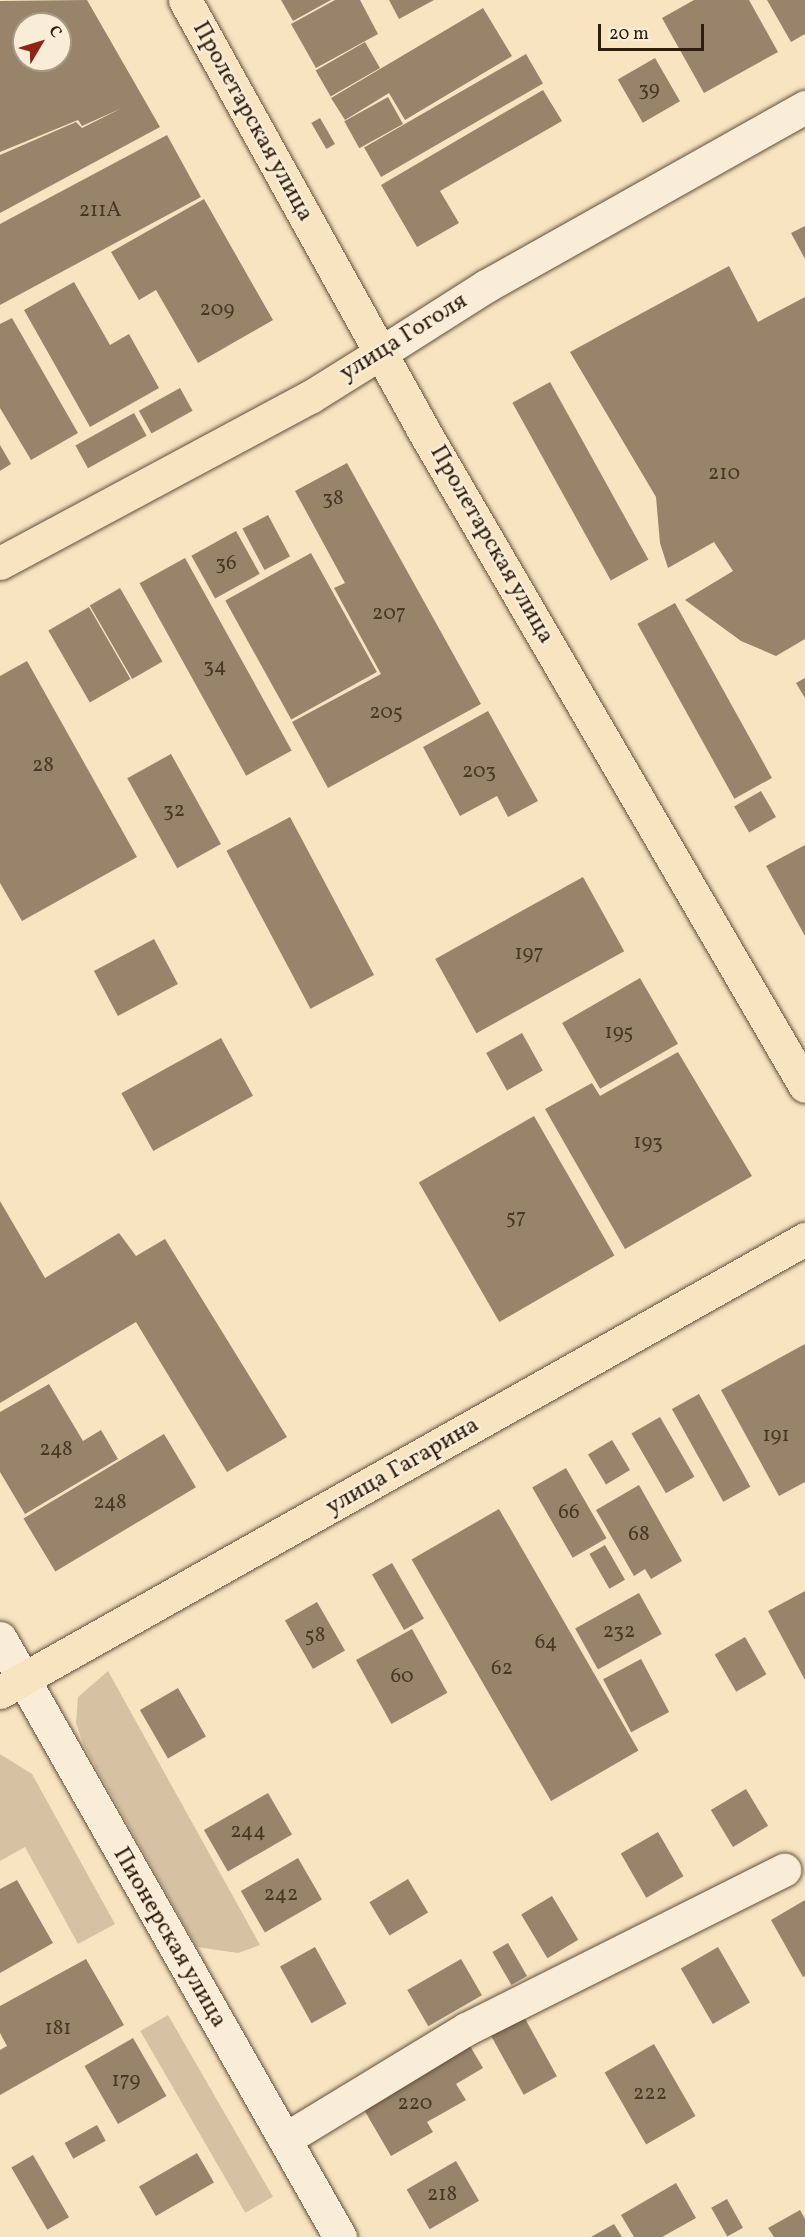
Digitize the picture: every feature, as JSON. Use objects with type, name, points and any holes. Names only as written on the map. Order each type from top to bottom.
[{"type":"main road","name":"Пролетарская улица","points":[[185,0],[382,352],[805,1086]]},
{"type":"main road","name":"улица Гоголя","points":[[0,562],[310,397],[382,352]]},
{"type":"main road","name":"улица Гагарина","points":[[11,1686],[805,1239]]},
{"type":"street","name":"улица Гоголя","points":[[382,352],[486,286],[805,107]]},
{"type":"street","name":"Пионерская улица","points":[[0,1638],[11,1686],[285,2139],[340,2237]]},
{"type":"street","points":[[285,2139],[466,2029],[784,1870]]},
{"type":"shaded area","points":[[108,1671],[260,1945],[238,1953],[197,1947],[84,1746],[76,1723],[78,1697]]},
{"type":"shaded area","points":[[0,1754],[32,1774],[115,1924],[78,1944],[25,1847],[0,1861]]},
{"type":"shaded area","points":[[168,2015],[273,2197],[245,2213],[140,2031]]},
{"type":"building","points":[[87,0],[160,127],[0,213],[0,155],[76,122],[82,128],[122,108],[82,126],[78,120],[0,152],[0,1]]},
{"type":"building","points":[[281,0],[331,0],[293,21]]},
{"type":"building","points":[[335,0],[360,0],[378,34],[316,68],[291,24]]},
{"type":"building","points":[[389,0],[434,0],[399,19]]},
{"type":"building","points":[[694,0],[749,0],[778,52],[704,93],[662,18]]},
{"type":"building","points":[[767,0],[805,0],[805,34],[791,42]]},
{"type":"building","points":[[483,8],[512,56],[405,120],[389,93],[345,120],[331,98]]},
{"type":"building","points":[[365,42],[380,68],[331,96],[316,70]]},
{"type":"building","points":[[526,54],[543,83],[381,177],[364,148]]},
{"type":"building","points":[[655,58],[680,101],[643,123],[618,80]]},
{"type":"building","points":[[543,90],[562,121],[440,191],[459,223],[417,247],[381,185]]},
{"type":"building","points":[[388,97],[403,124],[359,148],[344,121]]},
{"type":"building","points":[[320,118],[335,144],[326,149],[311,123]]},
{"type":"building","points":[[167,135],[201,197],[0,305],[0,224]]},
{"type":"building","points":[[204,199],[273,320],[198,363],[156,290],[139,300],[111,252]]},
{"type":"building","points":[[805,226],[805,259],[791,233]]},
{"type":"building","points":[[729,266],[758,322],[805,297],[805,639],[776,656],[741,641],[685,600],[733,571],[714,542],[668,568],[660,543],[656,497],[570,352]]},
{"type":"building","points":[[74,282],[110,345],[129,334],[159,388],[90,427],[24,310]]},
{"type":"building","points":[[12,318],[78,433],[31,460],[0,408],[0,324]]},
{"type":"building","points":[[550,382],[648,560],[611,580],[512,403]]},
{"type":"building","points":[[180,388],[193,411],[151,434],[139,411]]},
{"type":"building","points":[[134,413],[147,436],[88,468],[75,445]]},
{"type":"building","points":[[0,445],[11,464],[0,471]]},
{"type":"building","points":[[347,463],[481,704],[328,788],[292,722],[381,674],[334,588],[345,583],[295,491]]},
{"type":"building","points":[[268,515],[290,556],[264,570],[242,529]]},
{"type":"building","points":[[236,531],[260,574],[215,599],[191,556]]},
{"type":"building","points":[[311,553],[377,672],[291,719],[225,601]]},
{"type":"building","points":[[185,558],[292,750],[246,776],[140,583]]},
{"type":"building","points":[[120,588],[162,662],[132,679],[90,606]]},
{"type":"building","points":[[675,603],[772,778],[734,799],[637,624]]},
{"type":"building","points":[[89,607],[130,679],[90,702],[48,630]]},
{"type":"building","points":[[27,661],[137,857],[22,921],[0,883],[0,676]]},
{"type":"building","points":[[805,678],[805,698],[796,683]]},
{"type":"building","points":[[488,711],[538,801],[508,817],[497,796],[460,816],[423,747]]},
{"type":"building","points":[[171,754],[221,844],[177,868],[127,778]]},
{"type":"building","points":[[761,791],[776,817],[749,832],[734,806]]},
{"type":"building","points":[[290,817],[374,975],[310,1009],[226,851]]},
{"type":"building","points":[[805,845],[805,936],[766,866]]},
{"type":"building","points":[[583,877],[624,951],[476,1033],[435,959]]},
{"type":"building","points":[[154,939],[178,984],[118,1016],[94,971]]},
{"type":"building","points":[[640,978],[678,1044],[600,1089],[562,1023]]},
{"type":"building","points":[[522,1033],[543,1071],[507,1090],[486,1053]]},
{"type":"building","points":[[221,1038],[253,1096],[153,1151],[121,1093]]},
{"type":"building","points":[[678,1052],[752,1176],[625,1249],[545,1109],[592,1083],[600,1096]]},
{"type":"building","points":[[534,1116],[614,1255],[499,1322],[419,1182]]},
{"type":"building","points":[[0,1201],[45,1278],[119,1233],[136,1256],[165,1239],[287,1437],[227,1472],[136,1322],[0,1403]]},
{"type":"building","points":[[805,1344],[805,1482],[779,1496],[721,1390]]},
{"type":"building","points":[[49,1384],[83,1441],[101,1430],[118,1459],[25,1514],[0,1472],[0,1412]]},
{"type":"building","points":[[699,1394],[750,1487],[723,1502],[672,1409]]},
{"type":"building","points":[[660,1417],[694,1477],[666,1493],[631,1434]]},
{"type":"building","points":[[164,1434],[196,1487],[55,1572],[23,1518]]},
{"type":"building","points":[[612,1440],[630,1470],[606,1484],[588,1454]]},
{"type":"building","points":[[566,1468],[606,1538],[573,1558],[532,1488]]},
{"type":"building","points":[[639,1485],[682,1561],[651,1579],[645,1569],[634,1576],[596,1510]]},
{"type":"building","points":[[499,1509],[639,1751],[551,1801],[412,1560]]},
{"type":"building","points":[[605,1545],[625,1580],[609,1589],[589,1554]]},
{"type":"building","points":[[392,1563],[424,1618],[404,1630],[372,1575]]},
{"type":"building","points":[[805,1591],[805,1680],[768,1611]]},
{"type":"building","points":[[639,1593],[662,1634],[598,1669],[575,1628]]},
{"type":"building","points":[[317,1602],[345,1650],[313,1669],[285,1620]]},
{"type":"building","points":[[412,1629],[447,1693],[391,1724],[356,1660]]},
{"type":"building","points":[[745,1637],[767,1674],[736,1692],[715,1654]]},
{"type":"building","points":[[641,1659],[669,1712],[631,1732],[603,1679]]},
{"type":"building","points":[[178,1688],[206,1736],[168,1758],[140,1710]]},
{"type":"building","points":[[746,1789],[768,1826],[733,1847],[711,1810]]},
{"type":"building","points":[[268,1793],[292,1835],[228,1872],[204,1830]]},
{"type":"building","points":[[658,1832],[684,1876],[646,1898],[621,1853]]},
{"type":"building","points":[[298,1858],[322,1900],[265,1933],[241,1891]]},
{"type":"building","points":[[408,1879],[428,1912],[390,1936],[369,1902]]},
{"type":"building","points":[[17,1880],[53,1943],[0,1973],[0,1889]]},
{"type":"building","points":[[552,1896],[578,1940],[547,1958],[521,1915]]},
{"type":"building","points":[[805,1900],[805,1976],[803,1977],[771,1920]]},
{"type":"building","points":[[508,1943],[527,1976],[511,1985],[492,1952]]},
{"type":"building","points":[[315,1947],[347,2004],[312,2023],[280,1966]]},
{"type":"building","points":[[718,1947],[750,2002],[713,2024],[681,1969]]},
{"type":"building","points":[[86,1959],[124,2025],[0,2095],[0,2050],[7,2046],[0,2033],[0,2006]]},
{"type":"building","points":[[461,1959],[482,1995],[428,2026],[407,1990]]},
{"type":"building","points":[[523,2015],[557,2076],[524,2095],[490,2033]]},
{"type":"building","points":[[133,2038],[166,2096],[118,2124],[85,2066]]},
{"type":"building","points":[[654,2044],[696,2116],[646,2144],[605,2072]]},
{"type":"building","points":[[470,2046],[483,2068],[456,2084],[466,2100],[427,2122],[433,2132],[391,2156],[363,2108]]},
{"type":"building","points":[[97,2125],[106,2141],[73,2159],[65,2143]]},
{"type":"building","points":[[197,2153],[214,2182],[156,2216],[139,2186]]},
{"type":"building","points":[[33,2155],[69,2217],[47,2230],[11,2168]]},
{"type":"building","points":[[456,2161],[479,2201],[430,2229],[407,2190]]},
{"type":"building","points":[[676,2183],[696,2218],[662,2237],[634,2237],[621,2215]]},
{"type":"building","points":[[727,2199],[743,2228],[727,2237],[711,2208]]},
{"type":"building","points":[[800,2210],[805,2219],[805,2237],[774,2237],[768,2228]]},
{"type":"building","points":[[614,2224],[622,2237],[591,2237]]}]
